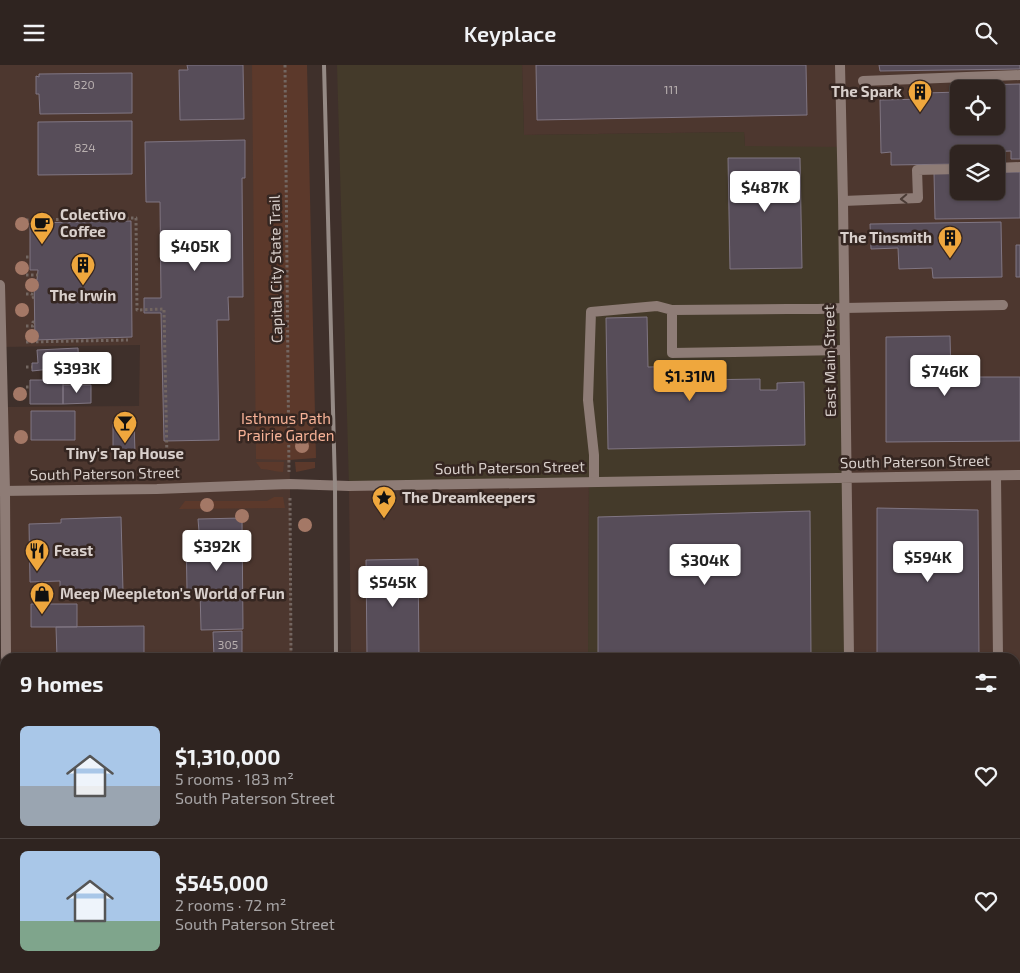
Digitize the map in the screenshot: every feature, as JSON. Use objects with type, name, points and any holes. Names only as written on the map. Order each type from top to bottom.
[{"type":"street","name":"East Main Street","points":[[840,65],[849,653]]},
{"type":"street","points":[[863,81],[1020,75]]},
{"type":"street","points":[[1005,168],[1020,167]]},
{"type":"street","points":[[843,201],[918,198],[917,170],[950,169]]},
{"type":"street","points":[[0,285],[6,653]]},
{"type":"street","points":[[594,482],[594,455],[588,400],[591,311],[657,306],[672,310],[1003,305]]},
{"type":"street","points":[[672,310],[672,353],[844,350]]},
{"type":"street","name":"South Paterson Street","points":[[3,491],[1020,475]]},
{"type":"street","points":[[996,476],[998,653]]},
{"type":"path","name":"Capital City State Trail","points":[[285,65],[289,474]]},
{"type":"path","points":[[26,220],[136,218],[137,309],[164,309],[167,460]]},
{"type":"path","points":[[26,275],[38,275]]},
{"type":"path","points":[[26,294],[32,294],[32,297],[34,297]]},
{"type":"path","points":[[26,327],[33,326],[34,321]]},
{"type":"path","points":[[26,343],[128,340]]},
{"type":"path","points":[[26,367],[32,367]]},
{"type":"path","points":[[290,497],[291,653]]},
{"type":"shaded area","points":[[0,65],[285,65],[292,653],[6,653],[3,407],[139,406],[140,345],[1,347]]},
{"type":"shaded area","points":[[337,65],[522,65],[524,135],[744,132],[745,146],[841,147],[849,653],[588,653],[589,482],[349,486]]},
{"type":"shaded area","points":[[522,65],[1020,65],[1020,653],[848,653],[745,146],[744,132],[524,135]]},
{"type":"shaded area","points":[[589,482],[588,653],[351,653],[349,486]]},
{"type":"green space","name":"Isthmus Path Prairie Garden","points":[[252,65],[307,65],[316,458],[289,460],[256,459]]},
{"type":"green space","points":[[256,462],[284,462],[283,472],[261,469]]},
{"type":"green space","points":[[295,462],[315,462],[315,468],[296,472]]},
{"type":"green space","points":[[274,497],[283,497],[285,508],[179,509],[185,501],[267,501]]},
{"type":"building","points":[[187,65],[243,65],[244,119],[180,120],[179,70],[188,70]]},
{"type":"building","points":[[536,65],[806,65],[807,115],[537,120]]},
{"type":"building","points":[[879,65],[1020,65],[1020,69],[880,71]]},
{"type":"building","points":[[132,73],[132,113],[40,114],[39,94],[36,94],[36,76],[39,77],[39,74]]},
{"type":"building","name":"The Spark","points":[[1005,84],[1020,84],[1020,159],[1011,159],[1011,151],[1005,151],[1005,145],[950,145],[950,164],[891,165],[891,152],[881,153],[880,100],[926,99],[925,93],[950,92],[950,135],[1005,135]]},
{"type":"building","points":[[132,121],[132,174],[38,175],[38,122]]},
{"type":"building","points":[[245,140],[245,178],[242,178],[243,297],[228,297],[229,320],[217,320],[219,440],[164,441],[161,313],[144,313],[144,298],[161,298],[160,202],[146,202],[145,142]]},
{"type":"building","points":[[728,158],[800,158],[802,268],[730,269]]},
{"type":"building","points":[[1005,172],[1020,172],[1020,218],[935,219],[934,173],[950,173],[950,200],[1005,200]]},
{"type":"building","name":"The Irwin","points":[[131,221],[132,337],[35,340],[34,280],[37,280],[38,270],[30,270],[30,223]]},
{"type":"building","name":"The Tinsmith","points":[[1001,222],[1002,277],[933,278],[932,268],[899,269],[898,248],[871,249],[870,224]]},
{"type":"building","points":[[1016,245],[1020,245],[1020,277],[1016,277]]},
{"type":"building","points":[[647,317],[648,367],[694,366],[695,380],[760,379],[760,390],[777,390],[777,383],[804,382],[805,445],[608,449],[606,318]]},
{"type":"building","points":[[950,336],[951,377],[1020,377],[1020,441],[886,442],[886,337]]},
{"type":"building","points":[[78,348],[79,372],[51,373],[51,369],[32,371],[32,363],[38,363],[37,350]]},
{"type":"building","points":[[30,380],[63,380],[63,404],[30,404]]},
{"type":"building","points":[[63,385],[91,385],[91,403],[63,404]]},
{"type":"building","points":[[31,411],[75,411],[75,440],[31,440]]},
{"type":"building","points":[[134,423],[135,452],[113,452],[113,424]]},
{"type":"building","points":[[877,508],[978,510],[979,653],[877,653]]},
{"type":"building","points":[[810,511],[811,653],[598,653],[598,517]]},
{"type":"building","points":[[121,517],[123,591],[89,592],[89,595],[60,595],[60,581],[30,582],[29,524],[61,523],[61,519]]},
{"type":"building","points":[[242,518],[243,629],[201,630],[200,590],[187,591],[186,532],[199,532],[198,519]]},
{"type":"building","points":[[418,559],[419,653],[367,653],[366,560]]},
{"type":"building","points":[[31,604],[77,604],[77,627],[31,627]]},
{"type":"building","points":[[144,626],[144,653],[57,653],[56,627]]},
{"type":"building","points":[[242,631],[242,653],[214,653],[213,632]]},
{"type":"railway","points":[[324,65],[335,486],[336,653]]},
{"type":"place","name":"The Spark","points":[[920,113]]},
{"type":"place","name":"Colectivo Coffee","points":[[42,245]]},
{"type":"place","name":"The Tinsmith","points":[[950,259]]},
{"type":"place","name":"The Irwin","points":[[83,286]]},
{"type":"place","name":"Tiny's Tap House","points":[[125,444]]},
{"type":"place","name":"The Dreamkeepers","points":[[384,519]]},
{"type":"place","name":"Feast","points":[[37,572]]},
{"type":"place","name":"Meep Meepleton's World of Fun","points":[[42,615]]}]
